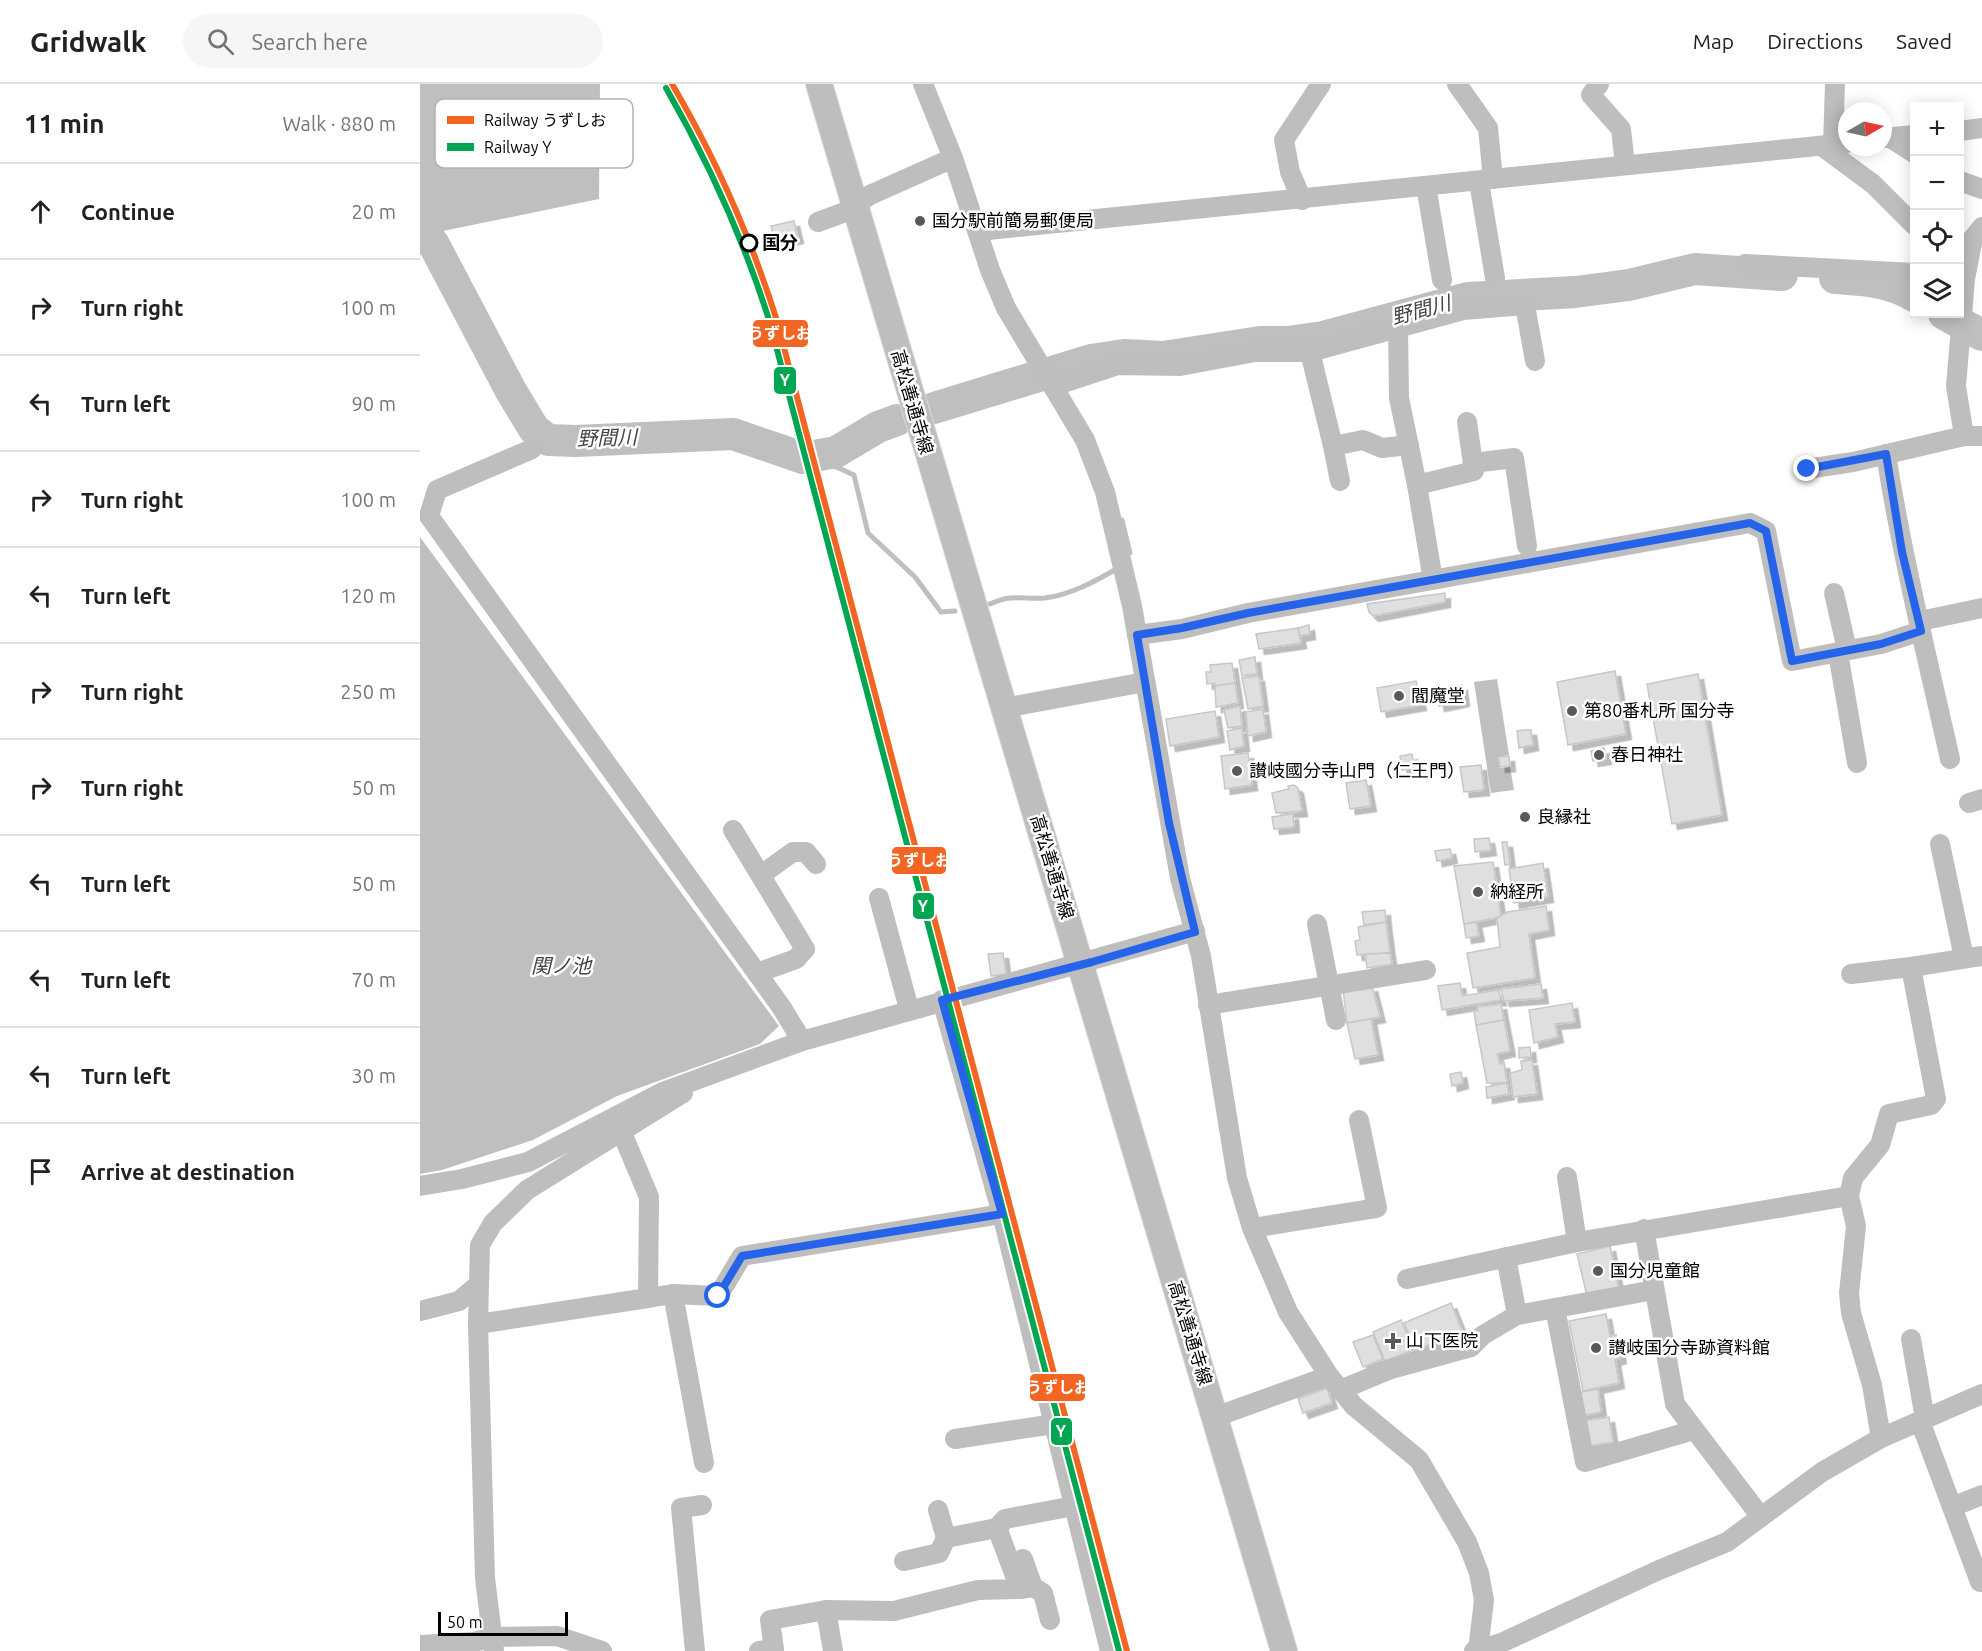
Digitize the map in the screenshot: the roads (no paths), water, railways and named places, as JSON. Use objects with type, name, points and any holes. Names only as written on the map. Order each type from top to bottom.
[{"type":"main road","name":"高松善通寺線","points":[[819,84],[1284,1651]]},
{"type":"street","points":[[922,84],[953,158],[990,270],[1006,308],[1086,440],[1105,492],[1137,635],[1171,834],[1195,932],[1237,1178],[1252,1228],[1288,1312],[1335,1383],[1376,1426],[1419,1460],[1467,1542],[1479,1573],[1484,1600],[1476,1651],[1501,1643],[1659,1570],[1727,1542],[1822,1472],[1881,1438],[1982,1394]]},
{"type":"street","points":[[1302,200],[1290,172],[1284,140],[1321,84]]},
{"type":"street","points":[[1457,84],[1488,128],[1486,180],[1495,278]]},
{"type":"street","points":[[1599,84],[1591,95],[1621,129],[1625,165]]},
{"type":"street","points":[[1835,84],[1834,145],[1910,221]]},
{"type":"street","points":[[1964,130],[1982,128]]},
{"type":"street","points":[[1892,137],[1910,135]]},
{"type":"street","points":[[1892,141],[1910,151]]},
{"type":"street","points":[[978,231],[1834,145]]},
{"type":"street","points":[[818,222],[856,206],[870,195],[953,158]]},
{"type":"street","points":[[1964,183],[1982,189]]},
{"type":"street","points":[[1426,186],[1442,280]]},
{"type":"street","points":[[1807,469],[1973,436],[1956,386],[1972,236]]},
{"type":"street","points":[[1745,264],[1910,273]]},
{"type":"street","points":[[1048,378],[1118,365],[1180,366],[1255,352],[1310,352],[1463,310],[1525,304],[1535,361]]},
{"type":"street","points":[[1398,328],[1399,398],[1434,580]]},
{"type":"street","points":[[1310,352],[1340,481]]},
{"type":"street","points":[[1417,485],[1474,471],[1467,422]]},
{"type":"street","points":[[1333,447],[1363,440],[1382,448],[1408,445]]},
{"type":"street","points":[[532,449],[437,490],[429,516],[757,973],[802,1041]]},
{"type":"street","points":[[1886,454],[1902,552],[1950,759]]},
{"type":"street","points":[[1473,463],[1514,458],[1527,546]]},
{"type":"street","points":[[1137,635],[1750,523],[1766,531],[1792,661],[1881,644],[1921,626],[1982,608]]},
{"type":"street","points":[[1834,593],[1857,763]]},
{"type":"street","points":[[1004,708],[1145,682]]},
{"type":"street","points":[[733,830],[806,949],[796,959],[757,973]]},
{"type":"street","points":[[1851,974],[1973,957],[1940,844]]},
{"type":"street","points":[[760,875],[793,852],[806,852],[816,864]]},
{"type":"street","points":[[879,898],[909,1009]]},
{"type":"street","points":[[1317,924],[1336,1020]]},
{"type":"street","points":[[420,1186],[462,1179],[528,1162],[632,1107],[698,1078],[802,1041],[909,1009],[1195,932]]},
{"type":"street","points":[[1881,1438],[1872,1384],[1851,1313],[1849,1293],[1856,1226],[1849,1196],[1853,1178],[1880,1145],[1889,1114],[1931,1105],[1936,1099],[1911,967]]},
{"type":"street","points":[[1208,1005],[1426,970]]},
{"type":"street","points":[[942,1000],[1002,1214],[1110,1651]]},
{"type":"street","points":[[493,1644],[485,1578],[477,1286],[480,1245],[493,1223],[527,1190],[679,1098],[698,1078]]},
{"type":"street","points":[[1252,1228],[1377,1208],[1359,1120]]},
{"type":"street","points":[[622,1133],[649,1197],[648,1298]]},
{"type":"street","points":[[1567,1177],[1577,1242]]},
{"type":"street","points":[[1407,1279],[1644,1229],[1849,1196]]},
{"type":"street","points":[[478,1324],[673,1294],[718,1296],[742,1256],[1002,1214]]},
{"type":"street","points":[[1644,1229],[1676,1404],[1761,1517]]},
{"type":"street","points":[[1506,1257],[1517,1315]]},
{"type":"street","points":[[420,1311],[459,1301],[477,1286]]},
{"type":"street","points":[[1215,1417],[1471,1347],[1483,1335],[1517,1315],[1654,1290]]},
{"type":"street","points":[[673,1294],[704,1463]]},
{"type":"street","points":[[1555,1308],[1585,1462],[1695,1430]]},
{"type":"street","points":[[1911,1339],[1922,1420],[1980,1582]]},
{"type":"street","points":[[955,1440],[1054,1424]]},
{"type":"street","points":[[1952,1507],[1982,1495]]},
{"type":"street","points":[[695,1651],[681,1508],[702,1505]]},
{"type":"street","points":[[946,1538],[997,1528],[1005,1519],[1074,1506]]},
{"type":"street","points":[[904,1561],[939,1553],[946,1538],[938,1510]]},
{"type":"street","points":[[997,1528],[1026,1588]]},
{"type":"street","points":[[1023,1559],[1026,1588]]},
{"type":"street","points":[[769,1650],[770,1620],[826,1610],[894,1611],[978,1590],[1026,1588],[1043,1593],[1050,1620]]},
{"type":"street","points":[[826,1610],[833,1651]]},
{"type":"street","points":[[420,1645],[474,1642],[493,1644],[557,1636],[602,1651]]},
{"type":"water","points":[[420,84],[600,84],[600,99],[435,99],[435,168],[599,168],[599,199],[443,231],[420,250]]},
{"type":"water","name":"関ノ池","points":[[420,537],[779,1026],[760,1044],[617,1096],[533,1140],[442,1170],[420,1174]]},
{"type":"water","points":[[1497,679],[1509,755],[1498,757],[1500,768],[1510,767],[1514,790],[1491,793],[1474,682]]},
{"type":"waterway","name":"野間川","points":[[420,236],[433,243],[511,391],[534,429],[548,440],[576,441],[733,434],[803,458],[836,452],[878,427],[897,420]]},
{"type":"waterway","name":"野間川","points":[[934,408],[1091,360],[1124,355],[1163,357],[1260,342],[1288,342],[1323,337],[1468,298],[1575,292],[1629,285],[1695,269],[1782,275]]},
{"type":"waterway","name":"野間川","points":[[1835,278],[1886,284],[1910,294]]},
{"type":"waterway","name":"野間川","points":[[1951,318],[1982,335]]},
{"type":"waterway","points":[[717,435],[787,466],[807,470],[834,466],[854,475],[868,533],[915,577],[941,612],[955,611]]},
{"type":"waterway","points":[[1122,520],[1130,553]]},
{"type":"waterway","points":[[990,604],[1012,598],[1045,598],[1064,594],[1118,568]]},
{"type":"rail line","name":"うずしお","points":[[672,84],[718,170],[744,229],[777,321],[1127,1651]]},
{"type":"rail line","name":"Y","points":[[666,88],[724,202],[749,262],[770,323],[1119,1651]]},
{"type":"place","name":"国分駅前簡易郵便局","points":[[920,221]]},
{"type":"place","name":"国分","points":[[749,243]]},
{"type":"place","name":"閻魔堂","points":[[1399,696]]},
{"type":"place","name":"第80番札所 国分寺","points":[[1572,711]]},
{"type":"place","name":"春日神社","points":[[1599,755]]},
{"type":"place","name":"讃岐國分寺山門（仁王門）","points":[[1237,771]]},
{"type":"place","name":"良縁社","points":[[1525,817]]},
{"type":"place","name":"納経所","points":[[1478,892]]},
{"type":"place","name":"国分児童館","points":[[1598,1271]]},
{"type":"place","name":"山下医院","points":[[1393,1341]]},
{"type":"place","name":"讃岐国分寺跡資料館","points":[[1596,1348]]}]
